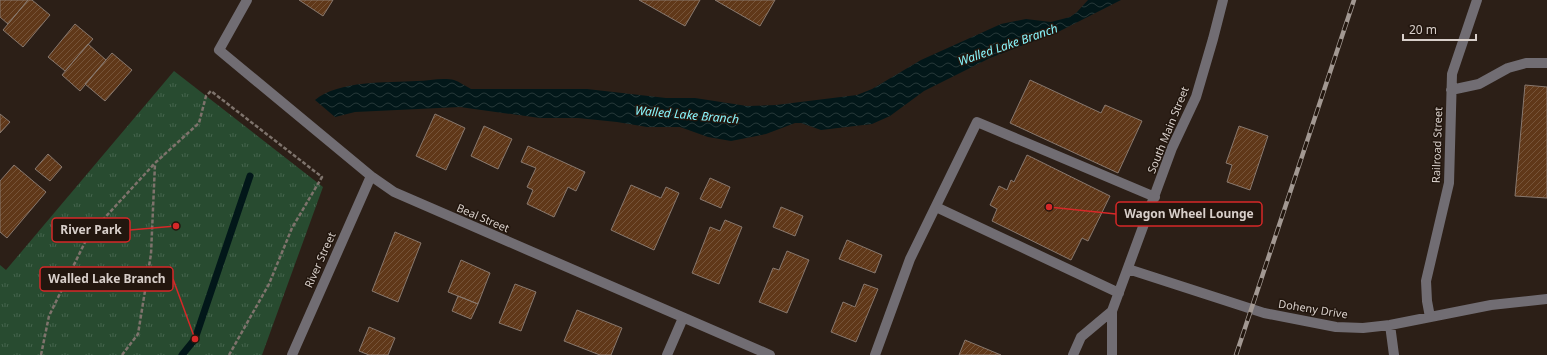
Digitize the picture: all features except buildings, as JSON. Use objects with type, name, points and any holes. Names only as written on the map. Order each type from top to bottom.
[{"type":"street","name":"Beal Street","points":[[247,0],[219,50],[371,176],[394,192],[770,355]]},
{"type":"street","name":"South Main Street","points":[[1112,355],[1112,311],[1172,148],[1196,97],[1214,39],[1224,0]]},
{"type":"street","name":"Railroad Street","points":[[1430,317],[1427,301],[1426,281],[1449,183],[1452,74],[1477,0]]},
{"type":"street","points":[[1451,90],[1479,84],[1508,68],[1526,63],[1547,63]]},
{"type":"street","points":[[875,355],[910,259],[977,122],[1155,197]]},
{"type":"street","name":"River Street","points":[[292,355],[371,176]]},
{"type":"street","points":[[936,207],[1119,293]]},
{"type":"street","name":"Doheny Drive","points":[[1128,269],[1264,313],[1290,319],[1336,326],[1363,328],[1390,325],[1491,305],[1547,298]]},
{"type":"street","name":"South Main Street","points":[[1073,355],[1081,337],[1112,311]]},
{"type":"street","points":[[667,355],[683,318]]},
{"type":"street","points":[[1390,325],[1394,355]]},
{"type":"path","points":[[41,355],[49,316],[88,236],[155,163],[199,123],[206,96],[211,91],[322,177],[292,228],[269,284],[229,355]]},
{"type":"path","points":[[122,355],[138,334],[151,254],[155,163]]},
{"type":"green space","points":[[174,71],[323,187],[262,355],[0,355],[0,265],[6,270]]},
{"type":"water","points":[[1088,0],[1121,0],[1060,31],[990,58],[924,91],[890,116],[872,124],[821,130],[801,123],[795,123],[766,134],[731,141],[708,137],[680,127],[647,127],[578,118],[540,118],[460,107],[355,112],[335,117],[315,100],[337,89],[350,86],[445,79],[456,81],[471,89],[587,89],[666,98],[695,98],[747,106],[776,105],[857,95],[872,89],[921,60],[1001,24],[1026,19],[1051,22],[1070,17]]},
{"type":"waterway","name":"Walled Lake Branch","points":[[182,355],[195,339],[250,176]]},
{"type":"railway","points":[[1236,355],[1354,0]]},
{"type":"place","name":"Wagon Wheel Lounge","points":[[1049,207]]},
{"type":"place","name":"River Park","points":[[176,226]]},
{"type":"place","name":"Walled Lake Branch","points":[[195,339]]}]
